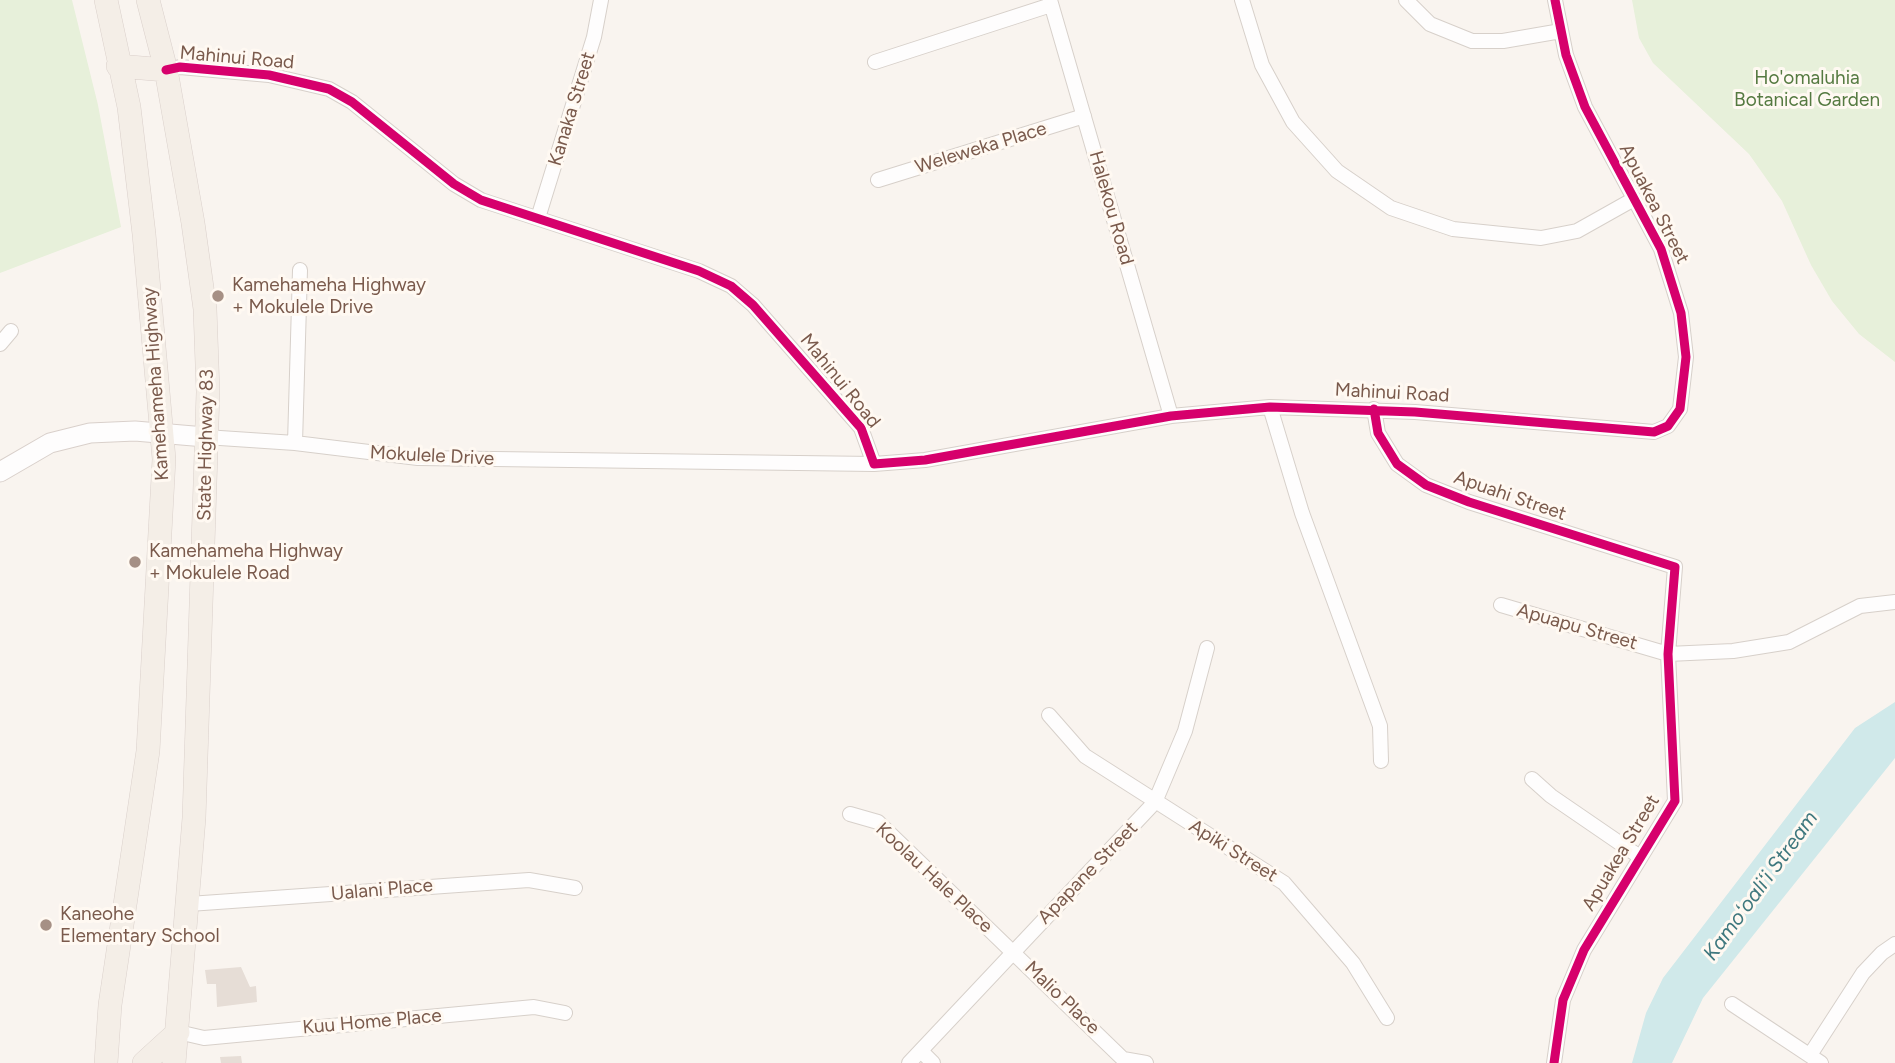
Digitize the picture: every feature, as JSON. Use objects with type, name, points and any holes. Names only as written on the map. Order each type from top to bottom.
[{"type":"main road","name":"Kamehameha Highway","points":[[106,0],[118,66],[129,107],[145,234],[164,459],[148,751],[110,1005],[106,1063]]},
{"type":"main road","name":"State Highway 83","points":[[148,0],[166,70],[205,309],[208,392],[203,613],[189,904],[174,1063]]},
{"type":"main road","points":[[118,66],[166,70]]},
{"type":"main road","points":[[144,1063],[178,1032]]},
{"type":"street","name":"Kanaka Street","points":[[538,218],[594,37],[601,0]]},
{"type":"street","points":[[1242,0],[1262,65],[1293,122],[1336,171],[1391,208],[1453,229],[1541,238],[1577,231],[1634,199]]},
{"type":"street","points":[[1406,0],[1430,24],[1472,41],[1503,41],[1561,31]]},
{"type":"street","name":"Apuakea Street","points":[[1556,0],[1561,31],[1585,107],[1665,260],[1681,313],[1685,379],[1680,409],[1668,426]]},
{"type":"street","points":[[875,62],[1051,2]]},
{"type":"street","name":"Halekou Road","points":[[1051,2],[1171,416]]},
{"type":"street","name":"Mahinui Road","points":[[166,70],[180,67],[269,75],[329,89],[352,102],[467,193],[699,271],[731,286],[753,305],[861,428],[874,464],[925,460],[1171,416],[1270,407],[1374,409],[1515,419],[1646,433],[1668,426]]},
{"type":"street","name":"Weleweka Place","points":[[878,180],[1084,116]]},
{"type":"street","points":[[295,443],[300,270]]},
{"type":"street","points":[[0,344],[11,331]]},
{"type":"street","points":[[1270,407],[1302,513],[1380,726],[1381,761]]},
{"type":"street","name":"Apuahi Street","points":[[1374,409],[1378,433],[1397,464],[1426,485],[1469,502],[1675,567]]},
{"type":"street","name":"Mokulele Drive","points":[[2,465],[70,437],[135,430],[295,443],[430,458],[874,464]]},
{"type":"street","name":"Apuakea Street","points":[[1555,1063],[1563,1000],[1584,950],[1675,801],[1668,653],[1675,567]]},
{"type":"street","name":"Apuapu Street","points":[[1501,605],[1668,653],[1733,651],[1789,642],[1860,606],[1895,602]]},
{"type":"street","name":"Apapane Street","points":[[909,1063],[1156,802],[1185,731],[1207,648]]},
{"type":"street","name":"Apiki Street","points":[[1049,715],[1086,755],[1284,883],[1353,963],[1387,1018]]},
{"type":"street","points":[[1532,779],[1551,796],[1640,857]]},
{"type":"street","name":"Koolau Hale Place","points":[[849,814],[878,822],[1014,951]]},
{"type":"street","name":"Ualani Place","points":[[189,904],[529,880],[575,888]]},
{"type":"street","points":[[1732,1004],[1816,1059],[1863,973],[1895,944]]},
{"type":"street","name":"Malio Place","points":[[1014,951],[1123,1059],[1146,1063]]},
{"type":"street","name":"Kuu Home Place","points":[[178,1032],[204,1038],[534,1007],[565,1013]]},
{"type":"street","points":[[922,1052],[933,1063]]},
{"type":"green space","points":[[0,0],[72,0],[98,105],[121,227],[0,273]]},
{"type":"green space","name":"Ho'omaluhia Botanical Garden","points":[[1632,0],[1895,0],[1895,362],[1859,334],[1832,301],[1811,265],[1782,201],[1749,154],[1653,63],[1639,38]]},
{"type":"water","name":"Kamoʻoaliʻi Stream","points":[[1895,702],[1895,758],[1703,998],[1672,1063],[1632,1063],[1646,1013],[1663,978],[1855,728]]},
{"type":"building","points":[[241,967],[250,987],[256,986],[257,1002],[217,1007],[216,984],[207,984],[205,970]]},
{"type":"building","points":[[241,1056],[242,1063],[221,1063],[220,1057]]},
{"type":"cycle path","points":[[166,70],[180,67],[269,75],[329,89],[352,102],[454,184],[481,200],[699,271],[731,286],[753,305],[861,428],[874,464],[925,460],[1171,416],[1270,407],[1415,412],[1654,432],[1668,426],[1680,409],[1686,357],[1681,313],[1661,249],[1585,107],[1566,55],[1555,0]]},
{"type":"cycle path","points":[[1374,409],[1378,433],[1397,464],[1426,485],[1469,502],[1675,567],[1668,654],[1675,801],[1584,950],[1563,1000],[1554,1063]]},
{"type":"place","name":"Kamehameha Highway + Mokulele Drive","points":[[218,296]]},
{"type":"place","name":"Kamehameha Highway + Mokulele Road","points":[[135,562]]},
{"type":"place","name":"Kaneohe Elementary School","points":[[46,925]]}]
